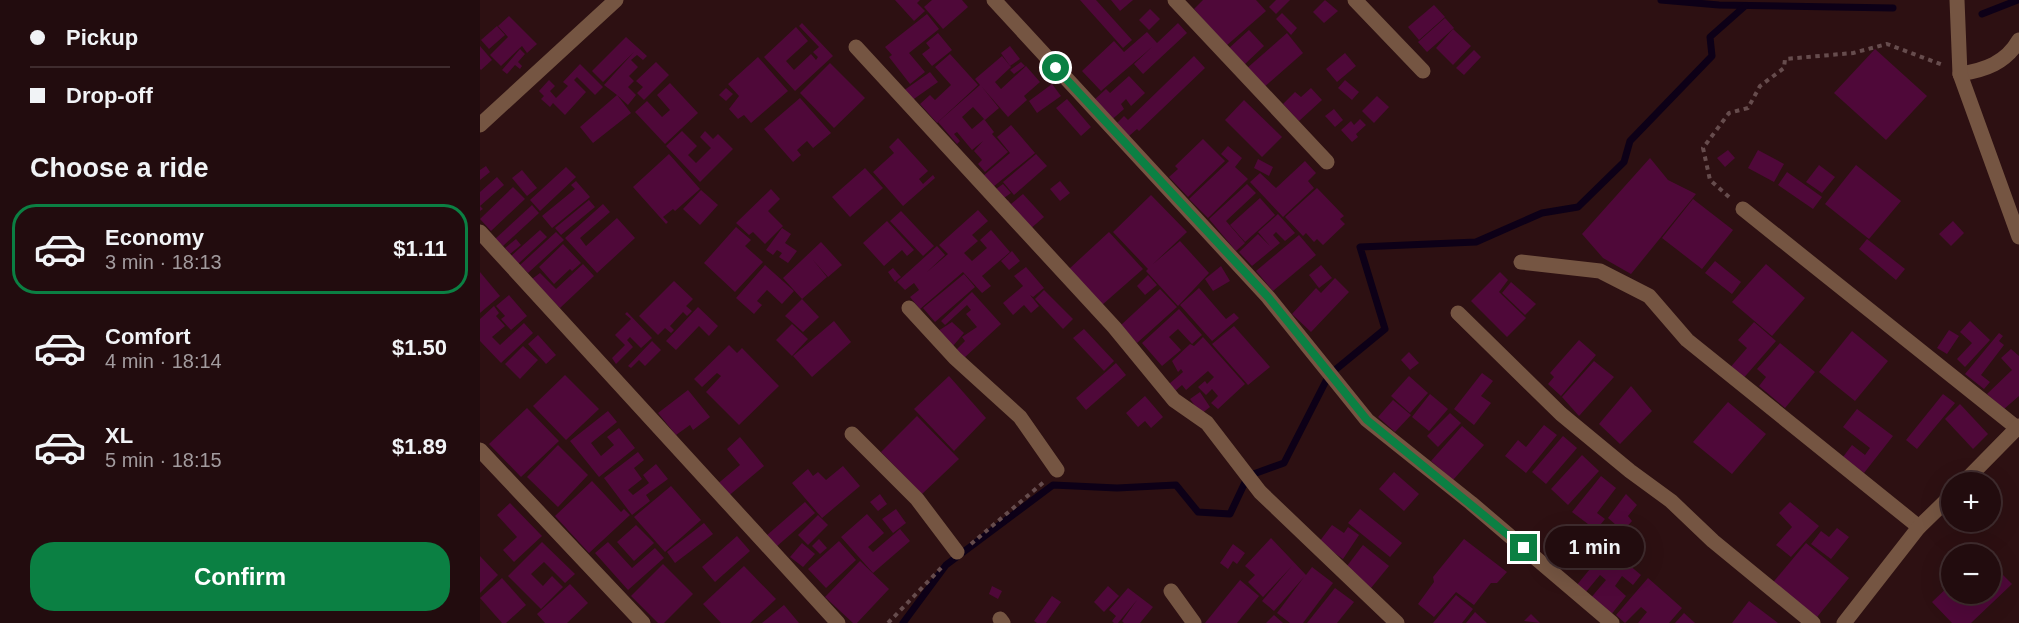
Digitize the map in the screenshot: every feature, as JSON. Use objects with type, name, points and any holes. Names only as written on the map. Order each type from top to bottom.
[{"type":"street","points":[[480,125],[616,0]]},
{"type":"street","points":[[994,0],[1268,297],[1367,420],[1471,503],[1612,623]]},
{"type":"street","points":[[1175,0],[1327,162]]},
{"type":"street","points":[[1355,0],[1423,71]]},
{"type":"street","points":[[1957,0],[1960,74],[2019,237]]},
{"type":"street","points":[[1960,74],[1984,70],[2011,55],[2019,40]]},
{"type":"street","points":[[856,47],[1114,327],[1174,400],[1207,423],[1260,492],[1397,623]]},
{"type":"street","points":[[1743,209],[2018,427],[1974,472]]},
{"type":"street","points":[[480,232],[838,623]]},
{"type":"street","points":[[1521,262],[1600,271],[1649,296],[1687,340],[1919,527]]},
{"type":"street","points":[[909,308],[955,358],[1020,417],[1057,470]]},
{"type":"street","points":[[1458,313],[1561,414],[1630,471],[1671,501],[1713,541],[1813,623]]},
{"type":"street","points":[[852,434],[917,499],[957,552]]},
{"type":"street","points":[[480,450],[643,623]]},
{"type":"street","points":[[1844,623],[1919,527],[1941,506]]},
{"type":"street","points":[[1171,591],[1194,623]]},
{"type":"path","points":[[1743,209],[1710,180],[1703,147],[1729,112],[1748,108],[1760,86],[1784,68],[1785,59],[1854,53],[1887,44],[1932,59],[1960,74]]},
{"type":"building","points":[[895,0],[920,0],[917,3],[925,11],[914,21]]},
{"type":"building","points":[[932,0],[962,0],[968,7],[943,29],[924,7]]},
{"type":"building","points":[[1080,0],[1096,0],[1132,40],[1123,48]]},
{"type":"building","points":[[1111,0],[1133,0],[1120,11]]},
{"type":"building","points":[[1203,0],[1256,0],[1266,11],[1226,46],[1194,9]]},
{"type":"building","points":[[1276,0],[1290,0],[1276,14],[1269,7]]},
{"type":"building","points":[[1325,0],[1338,11],[1324,23],[1313,12]]},
{"type":"building","points":[[1434,5],[1445,17],[1419,40],[1408,27]]},
{"type":"building","points":[[1150,9],[1160,19],[1149,30],[1139,20]]},
{"type":"building","points":[[1282,13],[1297,28],[1291,35],[1276,19]]},
{"type":"building","points":[[927,14],[939,29],[909,53],[925,72],[910,84],[889,57],[892,55],[885,47]]},
{"type":"building","points":[[509,16],[537,44],[527,53],[522,46],[501,66],[490,55],[508,37],[498,26]]},
{"type":"building","points":[[1445,18],[1454,28],[1427,52],[1418,42]]},
{"type":"building","points":[[802,23],[833,56],[795,91],[764,57],[796,27],[808,41],[786,61],[794,70],[811,54],[816,60],[818,57],[813,52],[819,47],[799,26]]},
{"type":"building","points":[[1178,23],[1187,33],[1143,74],[1134,64],[1152,47],[1101,91],[1082,71],[1114,41],[1124,52],[1147,32],[1157,43]]},
{"type":"building","points":[[497,26],[505,35],[489,49],[481,40]]},
{"type":"building","points":[[1453,29],[1471,46],[1453,65],[1436,48]]},
{"type":"building","points":[[1249,30],[1264,46],[1244,65],[1228,49]]},
{"type":"building","points":[[938,33],[952,50],[932,66],[922,54],[930,48],[926,43]]},
{"type":"building","points":[[1287,33],[1303,53],[1263,88],[1246,69]]},
{"type":"building","points":[[626,37],[647,56],[643,60],[637,55],[631,60],[638,67],[629,76],[634,81],[628,87],[636,95],[628,105],[604,85],[634,52],[603,82],[592,71]]},
{"type":"building","points":[[480,46],[492,60],[481,70],[480,69]]},
{"type":"building","points":[[1010,46],[1020,59],[1010,66],[1001,53]]},
{"type":"building","points":[[520,49],[525,54],[518,62],[522,66],[520,69],[515,65],[507,74],[502,70]]},
{"type":"building","points":[[1875,49],[1927,96],[1886,140],[1834,93]]},
{"type":"building","points":[[1474,50],[1481,57],[1464,75],[1456,68]]},
{"type":"building","points":[[1345,53],[1356,66],[1337,82],[1326,69]]},
{"type":"building","points":[[950,54],[978,85],[937,123],[920,104],[930,95],[935,100],[951,85],[935,67]]},
{"type":"building","points":[[1002,56],[1011,67],[995,82],[1001,89],[1026,66],[1040,82],[1024,96],[1027,100],[1008,117],[982,87],[999,108],[985,120],[973,107],[962,117],[972,129],[984,119],[994,132],[992,134],[1008,152],[985,172],[978,164],[982,160],[974,151],[983,141],[972,150],[957,132],[954,134],[960,141],[957,144],[938,122],[980,85],[975,79]]},
{"type":"building","points":[[1194,56],[1205,68],[1139,131],[1137,129],[1129,136],[1117,123],[1124,116],[1128,120]]},
{"type":"building","points":[[758,57],[788,91],[751,123],[744,115],[738,119],[729,109],[739,96],[728,84]]},
{"type":"building","points":[[656,62],[669,75],[644,100],[637,93],[643,87],[636,81]]},
{"type":"building","points":[[1021,62],[1025,66],[1014,74],[1010,70]]},
{"type":"building","points":[[830,63],[865,98],[834,128],[800,93]]},
{"type":"building","points":[[580,64],[603,87],[595,95],[577,77],[574,80],[586,92],[565,115],[553,103],[550,107],[541,99],[544,96],[539,91],[549,80],[555,86],[550,91],[556,98],[568,86],[563,82]]},
{"type":"building","points":[[930,72],[938,82],[911,101],[903,91]]},
{"type":"building","points":[[1129,76],[1145,93],[1131,106],[1126,99],[1121,104],[1124,109],[1108,123],[1093,101],[1106,89],[1110,93]]},
{"type":"building","points":[[1345,80],[1359,92],[1352,100],[1338,88]]},
{"type":"building","points":[[670,83],[698,113],[665,144],[635,112],[647,101],[662,117],[670,110],[657,95]]},
{"type":"building","points":[[1052,84],[1061,96],[1037,113],[1029,101]]},
{"type":"building","points":[[726,88],[733,94],[726,101],[719,95]]},
{"type":"building","points":[[1311,88],[1322,100],[1299,121],[1283,104],[1295,92],[1301,97]]},
{"type":"building","points":[[617,95],[631,113],[593,143],[580,127]]},
{"type":"building","points":[[1377,96],[1389,107],[1374,123],[1362,111]]},
{"type":"building","points":[[800,98],[831,133],[813,148],[807,141],[797,150],[801,155],[793,162],[764,129]]},
{"type":"building","points":[[1067,99],[1091,127],[1081,136],[1056,108]]},
{"type":"building","points":[[1244,100],[1282,137],[1262,157],[1225,120]]},
{"type":"building","points":[[1334,109],[1343,120],[1335,127],[1325,116]]},
{"type":"building","points":[[1360,119],[1366,125],[1356,134],[1358,137],[1352,142],[1341,130],[1351,121],[1354,125]]},
{"type":"building","points":[[1011,125],[1035,153],[993,187],[983,176],[1010,153],[997,137]]},
{"type":"building","points":[[682,131],[697,146],[688,155],[696,163],[711,148],[700,137],[705,131],[713,139],[718,134],[733,149],[700,182],[666,146]]},
{"type":"building","points":[[898,138],[928,171],[919,179],[923,184],[933,175],[935,178],[903,206],[873,172],[894,153],[889,147]]},
{"type":"building","points":[[1203,139],[1225,161],[1188,197],[1169,177],[1178,169],[1175,166]]},
{"type":"building","points":[[1228,146],[1242,158],[1235,167],[1248,179],[1208,218],[1189,199],[1229,161],[1221,154]]},
{"type":"building","points":[[1728,150],[1735,158],[1725,167],[1717,158]]},
{"type":"building","points":[[1758,150],[1784,164],[1774,182],[1748,168]]},
{"type":"building","points":[[669,154],[700,189],[675,211],[673,209],[663,217],[668,222],[666,224],[633,187]]},
{"type":"building","points":[[1036,154],[1047,166],[1014,195],[1003,182]]},
{"type":"building","points":[[1650,158],[1668,180],[1696,194],[1631,274],[1603,258],[1582,234]]},
{"type":"building","points":[[1258,159],[1273,167],[1269,176],[1254,168]]},
{"type":"building","points":[[1305,161],[1316,173],[1308,181],[1314,188],[1283,217],[1250,182],[1260,173],[1276,188]]},
{"type":"building","points":[[1819,165],[1835,177],[1822,193],[1806,182]]},
{"type":"building","points":[[1856,165],[1901,201],[1869,239],[1825,204]]},
{"type":"building","points":[[486,166],[490,172],[480,180],[480,170]]},
{"type":"building","points":[[566,167],[576,177],[540,211],[530,200]]},
{"type":"building","points":[[865,168],[883,188],[850,217],[832,197]]},
{"type":"building","points":[[522,170],[537,188],[527,196],[512,178]]},
{"type":"building","points":[[1787,172],[1822,197],[1813,209],[1778,185]]},
{"type":"building","points":[[497,177],[504,185],[480,206],[480,192]]},
{"type":"building","points":[[576,181],[590,197],[552,228],[542,216],[575,189],[571,185]]},
{"type":"building","points":[[1060,181],[1070,193],[1060,201],[1050,189]]},
{"type":"building","points":[[1003,184],[1011,193],[1004,198],[996,189]]},
{"type":"building","points":[[1247,184],[1256,193],[1226,221],[1245,243],[1236,251],[1209,219]]},
{"type":"building","points":[[513,187],[525,199],[491,231],[480,219]]},
{"type":"building","points":[[1317,188],[1344,216],[1340,219],[1345,224],[1323,245],[1317,239],[1314,242],[1306,233],[1303,236],[1285,217]]},
{"type":"building","points":[[771,189],[780,199],[768,211],[783,226],[765,244],[753,232],[749,235],[736,223]]},
{"type":"building","points":[[701,190],[718,205],[700,225],[683,209]]},
{"type":"building","points":[[1023,194],[1044,217],[1029,230],[1005,203],[1008,200],[1011,204]]},
{"type":"building","points":[[1151,195],[1187,232],[1153,264],[1180,241],[1209,273],[1178,306],[1146,271],[1148,269],[1113,232]]},
{"type":"building","points":[[1260,198],[1275,215],[1245,242],[1230,225]]},
{"type":"building","points":[[1693,199],[1733,230],[1702,269],[1662,238]]},
{"type":"building","points":[[589,200],[595,207],[561,235],[555,228]]},
{"type":"building","points":[[603,204],[610,212],[580,238],[586,246],[617,218],[635,238],[597,273],[565,238]]},
{"type":"building","points":[[532,205],[539,213],[503,246],[495,239]]},
{"type":"building","points":[[978,210],[988,221],[972,235],[978,241],[964,253],[972,261],[987,248],[980,240],[991,230],[1010,252],[982,276],[991,286],[982,293],[963,272],[920,309],[910,297],[919,290],[914,283],[905,290],[897,282],[937,246],[945,255],[927,272],[948,254],[939,245]]},
{"type":"building","points":[[901,211],[934,246],[923,256],[890,221]]},
{"type":"building","points":[[1278,214],[1295,233],[1285,241],[1276,232],[1273,235],[1280,243],[1252,266],[1239,252],[1258,234],[1270,246],[1258,232]]},
{"type":"building","points":[[887,221],[914,250],[907,256],[902,250],[884,266],[863,243]]},
{"type":"building","points":[[1953,221],[1964,233],[1951,246],[1939,234]]},
{"type":"building","points":[[736,227],[751,240],[745,246],[763,262],[735,292],[704,263]]},
{"type":"building","points":[[782,228],[791,234],[785,243],[797,251],[788,263],[779,257],[782,253],[777,250],[773,255],[766,250]]},
{"type":"building","points":[[540,230],[547,237],[518,264],[511,256]]},
{"type":"building","points":[[556,232],[564,240],[528,273],[520,265]]},
{"type":"building","points":[[1109,232],[1143,269],[1102,305],[1069,269]]},
{"type":"building","points":[[1299,235],[1316,255],[1273,291],[1256,271]]},
{"type":"building","points":[[516,239],[521,245],[510,254],[505,248]]},
{"type":"building","points":[[1867,239],[1905,269],[1896,280],[1859,249]]},
{"type":"building","points":[[821,242],[842,265],[828,277],[813,260],[827,277],[802,299],[783,278]]},
{"type":"building","points":[[563,244],[581,263],[572,271],[570,269],[554,284],[539,267]]},
{"type":"building","points":[[1012,251],[1020,261],[1009,270],[1001,261]]},
{"type":"building","points":[[1715,261],[1741,282],[1732,294],[1705,273]]},
{"type":"building","points":[[583,264],[594,276],[560,308],[532,279],[540,273],[556,289]]},
{"type":"building","points":[[1766,264],[1805,298],[1772,336],[1732,302]]},
{"type":"building","points":[[765,265],[794,291],[782,304],[767,290],[757,301],[762,305],[754,314],[736,298]]},
{"type":"building","points":[[1321,265],[1332,278],[1319,288],[1309,275]]},
{"type":"building","points":[[1221,266],[1230,281],[1213,291],[1205,279]]},
{"type":"building","points":[[1026,267],[1044,288],[1033,297],[1030,295],[1039,306],[1031,313],[1024,305],[1013,315],[1003,303],[1023,286],[1014,276]]},
{"type":"building","points":[[893,268],[901,277],[895,282],[888,272]]},
{"type":"building","points":[[480,272],[500,296],[480,313]]},
{"type":"building","points":[[1500,272],[1508,280],[1499,292],[1526,318],[1507,337],[1471,301]]},
{"type":"building","points":[[964,274],[975,287],[935,322],[923,308]]},
{"type":"building","points":[[1148,275],[1157,285],[1145,295],[1137,286]]},
{"type":"building","points":[[1335,278],[1349,292],[1311,332],[1292,314],[1316,288],[1321,293]]},
{"type":"building","points":[[674,281],[693,299],[686,306],[692,311],[687,316],[683,312],[670,326],[674,330],[671,333],[665,328],[658,335],[639,316]]},
{"type":"building","points":[[1511,282],[1536,304],[1525,315],[1502,293]]},
{"type":"building","points":[[1199,288],[1226,319],[1234,313],[1239,318],[1212,341],[1180,305]]},
{"type":"building","points":[[1160,289],[1177,307],[1137,343],[1121,325]]},
{"type":"building","points":[[1044,290],[1073,319],[1063,329],[1035,299]]},
{"type":"building","points":[[972,292],[1001,324],[964,358],[956,350],[965,341],[962,337],[977,327],[966,314],[971,310],[967,305],[945,325],[941,321]]},
{"type":"building","points":[[509,295],[527,316],[511,330],[501,319],[505,316],[496,306]]},
{"type":"building","points":[[802,299],[819,317],[803,332],[785,316]]},
{"type":"building","points":[[494,306],[499,313],[496,316],[505,326],[492,337],[500,345],[524,323],[533,333],[501,363],[480,341],[480,319]]},
{"type":"building","points":[[698,307],[718,326],[709,336],[699,326],[676,350],[666,341]]},
{"type":"building","points":[[1179,309],[1202,335],[1192,344],[1178,329],[1169,337],[1181,350],[1162,366],[1142,343]]},
{"type":"building","points":[[627,312],[652,338],[641,348],[630,337],[627,340],[633,347],[616,364],[612,358],[625,345],[615,335],[631,319],[625,314]]},
{"type":"building","points":[[834,321],[851,342],[812,377],[793,356]]},
{"type":"building","points":[[1970,321],[1990,340],[1965,367],[1957,359],[1972,343],[1960,332]]},
{"type":"building","points":[[952,322],[964,333],[953,346],[938,331]]},
{"type":"building","points":[[1754,322],[1776,341],[1741,381],[1728,370],[1747,348],[1738,340]]},
{"type":"building","points":[[792,324],[808,339],[792,356],[776,340]]},
{"type":"building","points":[[1234,326],[1270,367],[1248,385],[1212,344]]},
{"type":"building","points":[[1084,329],[1114,361],[1104,371],[1073,338]]},
{"type":"building","points":[[1949,330],[1959,336],[1947,354],[1937,348]]},
{"type":"building","points":[[1852,331],[1888,361],[1855,401],[1819,372]]},
{"type":"building","points":[[1999,333],[2003,336],[1999,341],[2004,345],[1981,375],[1990,382],[1984,389],[1965,374]]},
{"type":"building","points":[[538,335],[556,355],[546,364],[528,344]]},
{"type":"building","points":[[1203,337],[1245,384],[1218,409],[1211,403],[1218,396],[1212,389],[1206,395],[1198,387],[1205,381],[1207,384],[1214,377],[1208,371],[1186,390],[1182,385],[1175,391],[1169,384],[1183,372],[1181,369],[1178,372],[1172,361],[1190,344],[1194,346]]},
{"type":"building","points":[[1579,340],[1596,355],[1561,396],[1548,384],[1554,377],[1550,373]]},
{"type":"building","points":[[652,341],[661,350],[645,366],[639,360],[631,368],[628,366]]},
{"type":"building","points":[[1780,343],[1815,372],[1785,408],[1759,386],[1766,377],[1757,369]]},
{"type":"building","points":[[729,345],[737,353],[742,348],[779,386],[739,425],[706,392],[721,376],[717,373],[702,387],[694,379]]},
{"type":"building","points":[[523,346],[538,360],[520,379],[505,364]]},
{"type":"building","points":[[2011,349],[2019,356],[2019,396],[2004,409],[1987,394],[2012,370],[2001,358]]},
{"type":"building","points":[[1409,352],[1419,363],[1410,370],[1401,360]]},
{"type":"building","points":[[1594,361],[1614,377],[1579,416],[1562,397]]},
{"type":"building","points":[[1116,363],[1126,375],[1086,410],[1076,398]]},
{"type":"building","points":[[1482,373],[1493,381],[1481,396],[1491,403],[1474,425],[1454,409]]},
{"type":"building","points":[[565,375],[599,409],[566,440],[533,406]]},
{"type":"building","points":[[949,376],[986,418],[954,451],[914,409]]},
{"type":"building","points":[[1409,376],[1428,393],[1410,413],[1391,396]]},
{"type":"building","points":[[1631,386],[1652,411],[1620,444],[1599,424]]},
{"type":"building","points":[[688,390],[710,417],[693,430],[690,425],[676,435],[658,413]]},
{"type":"building","points":[[1200,392],[1210,407],[1201,414],[1190,399]]},
{"type":"building","points":[[1430,394],[1448,409],[1429,431],[1412,417]]},
{"type":"building","points":[[1943,394],[1955,403],[1917,449],[1906,440]]},
{"type":"building","points":[[1145,396],[1163,417],[1151,428],[1145,421],[1138,427],[1126,413]]},
{"type":"building","points":[[1393,400],[1411,415],[1395,432],[1378,417]]},
{"type":"building","points":[[1728,402],[1766,434],[1732,474],[1693,442]]},
{"type":"building","points":[[1960,404],[1988,434],[1973,449],[1945,419]]},
{"type":"building","points":[[527,408],[559,441],[521,477],[489,444]]},
{"type":"building","points":[[1857,409],[1893,436],[1864,473],[1843,457],[1852,445],[1865,455],[1870,448],[1843,427]]},
{"type":"building","points":[[608,411],[617,422],[591,443],[601,456],[614,445],[607,437],[619,428],[635,448],[599,477],[570,441]]},
{"type":"building","points":[[1450,413],[1461,423],[1438,447],[1427,436]]},
{"type":"building","points":[[917,416],[959,459],[922,494],[881,452]]},
{"type":"building","points":[[1544,425],[1557,435],[1526,473],[1505,456],[1518,440],[1526,447]]},
{"type":"building","points":[[1462,426],[1484,445],[1453,480],[1431,461]]},
{"type":"building","points":[[1563,436],[1577,448],[1546,484],[1532,472]]},
{"type":"building","points":[[740,437],[764,466],[726,498],[715,486],[740,465],[727,449]]},
{"type":"building","points":[[558,445],[588,475],[558,507],[527,477]]},
{"type":"building","points":[[638,452],[644,460],[634,468],[642,479],[628,490],[633,495],[649,483],[643,475],[656,464],[668,479],[646,495],[650,501],[632,515],[604,478]]},
{"type":"building","points":[[1582,455],[1599,471],[1568,505],[1551,489]]},
{"type":"building","points":[[843,466],[860,486],[822,518],[792,483],[808,469],[813,476],[818,472],[826,480]]},
{"type":"building","points":[[1394,472],[1419,494],[1404,511],[1379,489]]},
{"type":"building","points":[[1601,476],[1616,488],[1597,513],[1605,519],[1596,530],[1572,512]]},
{"type":"building","points":[[592,481],[621,512],[624,509],[630,515],[589,553],[555,516]]},
{"type":"building","points":[[671,486],[701,520],[665,552],[634,517]]},
{"type":"building","points":[[880,494],[887,504],[878,511],[870,502]]},
{"type":"building","points":[[1626,494],[1637,505],[1628,516],[1632,521],[1623,531],[1608,518]]},
{"type":"building","points":[[805,502],[815,513],[776,547],[766,536]]},
{"type":"building","points":[[1790,502],[1819,526],[1791,557],[1776,545],[1792,527],[1779,513]]},
{"type":"building","points":[[510,503],[542,536],[514,562],[503,550],[517,537],[497,515]]},
{"type":"building","points":[[896,509],[906,523],[893,533],[882,519]]},
{"type":"building","points":[[1360,509],[1402,543],[1390,557],[1348,523]]},
{"type":"building","points":[[867,514],[884,533],[868,547],[873,552],[900,529],[910,541],[873,573],[841,537]]},
{"type":"building","points":[[818,515],[828,525],[808,545],[798,535]]},
{"type":"building","points":[[704,523],[713,534],[675,563],[667,552]]},
{"type":"building","points":[[636,525],[654,543],[634,561],[617,542]]},
{"type":"building","points":[[1332,525],[1344,533],[1348,527],[1359,535],[1343,559],[1319,542]]},
{"type":"building","points":[[1837,528],[1849,537],[1831,559],[1811,544],[1821,531],[1829,537]]},
{"type":"building","points":[[737,536],[750,551],[715,582],[702,567]]},
{"type":"building","points":[[1271,538],[1306,575],[1312,567],[1333,583],[1303,623],[1290,623],[1277,613],[1304,577],[1274,611],[1262,601],[1292,566],[1263,597],[1248,582],[1255,575],[1245,566]]},
{"type":"building","points":[[819,539],[827,548],[820,554],[812,546]]},
{"type":"building","points":[[1464,539],[1507,572],[1497,583],[1491,583],[1474,605],[1456,592],[1434,617],[1418,604],[1434,582],[1433,577]]},
{"type":"building","points":[[839,541],[856,560],[826,588],[808,569]]},
{"type":"building","points":[[542,542],[575,574],[565,583],[544,562],[531,574],[543,586],[552,576],[563,587],[541,609],[508,576]]},
{"type":"building","points":[[608,542],[632,568],[655,548],[664,558],[628,590],[595,553]]},
{"type":"building","points":[[802,543],[815,554],[803,567],[790,557]]},
{"type":"building","points":[[1806,543],[1849,578],[1813,622],[1770,586]]},
{"type":"building","points":[[1233,544],[1245,553],[1237,564],[1233,561],[1228,569],[1220,563]]},
{"type":"building","points":[[1363,545],[1389,566],[1371,588],[1347,566]]},
{"type":"building","points":[[1608,547],[1641,575],[1633,585],[1622,576],[1615,586],[1626,596],[1610,616],[1589,600],[1606,580],[1600,575],[1585,593],[1576,586]]},
{"type":"building","points":[[480,556],[498,575],[480,593]]},
{"type":"building","points":[[860,561],[889,589],[857,623],[853,623],[825,597]]},
{"type":"building","points":[[663,564],[693,594],[664,623],[658,623],[631,596]]},
{"type":"building","points":[[744,566],[776,599],[750,623],[721,623],[703,604]]},
{"type":"building","points":[[2001,573],[2012,584],[2001,594]]},
{"type":"building","points":[[502,578],[526,605],[506,623],[502,623],[480,598]]},
{"type":"building","points":[[1648,578],[1682,608],[1669,623],[1638,623],[1647,612],[1641,607],[1625,623],[1616,615]]},
{"type":"building","points":[[1240,580],[1259,596],[1237,623],[1205,623]]},
{"type":"building","points":[[570,584],[588,603],[567,623],[545,623],[537,614]]},
{"type":"building","points":[[992,586],[1002,591],[998,599],[989,594]]},
{"type":"building","points":[[1108,586],[1119,596],[1104,612],[1094,602]]},
{"type":"building","points":[[1128,588],[1153,607],[1140,623],[1124,623],[1122,621],[1137,600],[1118,623],[1114,623],[1112,621],[1116,616],[1109,610]]},
{"type":"building","points":[[1335,588],[1354,602],[1337,623],[1307,623]]},
{"type":"building","points":[[1941,593],[1941,604],[1991,604],[1971,623],[1952,623],[1932,602]]},
{"type":"building","points":[[1456,595],[1473,609],[1462,623],[1433,623]]},
{"type":"building","points":[[1052,596],[1061,602],[1046,623],[1037,623],[1034,621]]},
{"type":"building","points":[[1749,601],[1778,623],[1732,623]]},
{"type":"building","points":[[784,605],[799,623],[762,623]]},
{"type":"building","points":[[1475,612],[1487,623],[1466,623]]},
{"type":"building","points":[[1684,613],[1695,623],[1675,623]]},
{"type":"building","points":[[1531,614],[1540,623],[1524,621]]},
{"type":"building","points":[[1274,615],[1283,623],[1266,623]]},
{"type":"waterway","points":[[1661,0],[1719,5],[1893,8]]},
{"type":"waterway","points":[[1982,14],[2018,0]]},
{"type":"waterway","points":[[903,623],[946,565],[1053,485],[1117,488],[1176,485],[1198,512],[1230,514],[1248,476],[1284,463],[1329,375],[1385,329],[1360,247],[1476,242],[1542,213],[1578,207],[1624,162],[1630,141],[1712,56],[1710,37],[1745,6]]},
{"type":"route","points":[[1056,68],[1268,297],[1367,420],[1524,548]]}]
